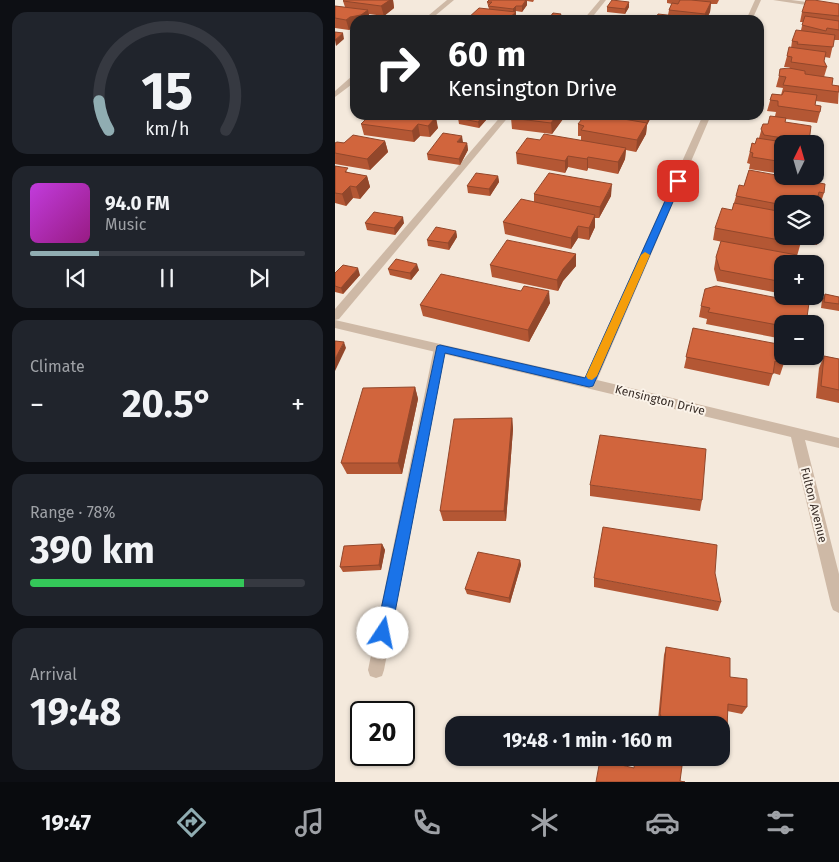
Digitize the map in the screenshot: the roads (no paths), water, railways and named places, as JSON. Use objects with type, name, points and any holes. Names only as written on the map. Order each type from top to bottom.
[{"type":"street","points":[[432,15],[451,0]]},
{"type":"street","points":[[590,15],[603,0]]},
{"type":"street","points":[[751,15],[758,0]]},
{"type":"street","points":[[775,0],[839,8]]},
{"type":"street","points":[[335,95],[350,82]]},
{"type":"street","points":[[335,316],[502,120]]},
{"type":"street","points":[[589,383],[705,120]]},
{"type":"street","name":"Kensington Drive","points":[[335,324],[839,443]]},
{"type":"street","points":[[376,670],[440,348]]},
{"type":"street","name":"Fulton Avenue","points":[[797,434],[839,605]]}]
